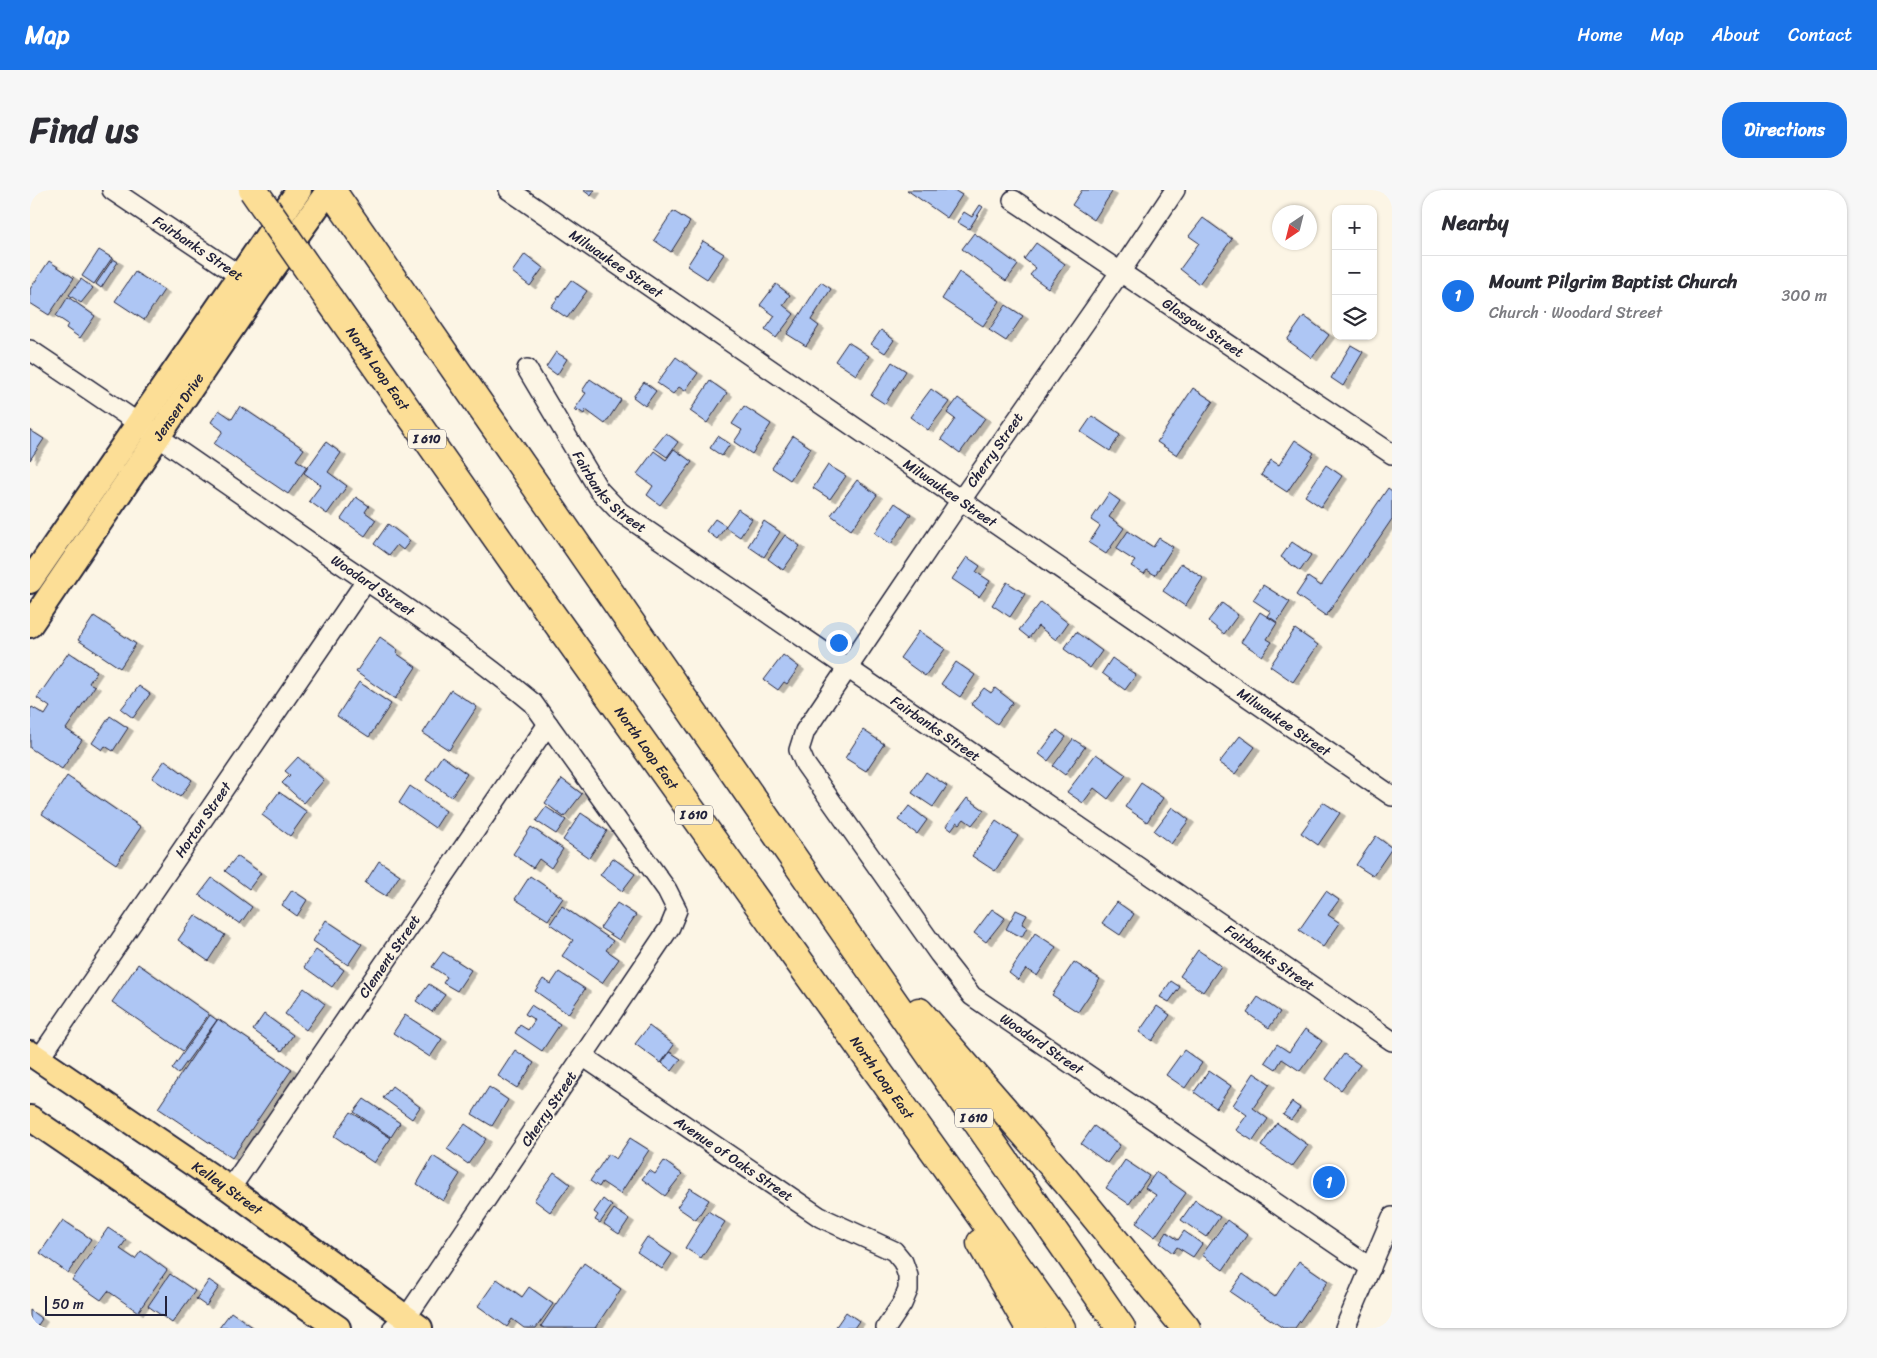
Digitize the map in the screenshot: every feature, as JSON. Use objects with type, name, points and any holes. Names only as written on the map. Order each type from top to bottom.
[{"type":"highway","name":"North Loop East","points":[[253,190],[329,300],[1061,1328]]},
{"type":"highway","name":"I 610","points":[[330,190],[1121,1328]]},
{"type":"highway","points":[[828,908],[1066,1181],[1186,1328]]},
{"type":"highway","points":[[899,1102],[1030,1328]]},
{"type":"main road","name":"Jensen Drive","points":[[30,581],[299,190]]},
{"type":"main road","name":"Jensen Drive","points":[[30,625],[259,288],[330,190]]},
{"type":"main road","name":"Kelley Street","points":[[34,1056],[230,1189],[406,1325]]},
{"type":"main road","points":[[30,1118],[338,1328]]},
{"type":"street","name":"Fairbanks Street","points":[[112,190],[259,288]]},
{"type":"street","name":"Milwaukee Street","points":[[509,190],[1392,796]]},
{"type":"street","name":"Cherry Street","points":[[803,738],[805,731],[961,500],[1121,271],[1175,190]]},
{"type":"street","name":"Glasgow Street","points":[[1014,200],[1392,454]]},
{"type":"street","name":"Woodard Street","points":[[30,350],[366,581],[505,680],[533,703],[661,881]]},
{"type":"street","name":"Fairbanks Street","points":[[527,369],[598,490],[620,512],[1392,1041]]},
{"type":"street","name":"Horton Street","points":[[34,1056],[366,581]]},
{"type":"street","name":"Clement Street","points":[[230,1189],[548,724]]},
{"type":"street","name":"Woodard Street","points":[[803,738],[799,750],[804,764],[939,954],[972,996],[1371,1268]]},
{"type":"street","name":"Cherry Street","points":[[406,1325],[670,927],[677,910],[668,890],[661,881]]},
{"type":"street","name":"Avenue of Oaks Street","points":[[584,1057],[820,1217],[890,1249],[903,1262],[908,1276],[908,1290],[902,1304],[886,1328]]},
{"type":"street","points":[[1345,1328],[1392,1217]]},
{"type":"building","points":[[583,190],[595,190],[591,196]]},
{"type":"building","points":[[907,190],[954,190],[962,195],[947,218]]},
{"type":"building","points":[[1082,190],[1108,190],[1112,192],[1094,220],[1072,205]]},
{"type":"building","points":[[980,205],[983,207],[969,229],[957,222],[964,212],[972,217]]},
{"type":"building","points":[[673,211],[690,222],[671,252],[654,240]]},
{"type":"building","points":[[1203,218],[1232,239],[1199,284],[1180,269],[1199,243],[1189,236]]},
{"type":"building","points":[[974,233],[1018,265],[1006,281],[962,249]]},
{"type":"building","points":[[703,241],[724,254],[707,279],[687,266]]},
{"type":"building","points":[[1036,243],[1065,264],[1048,288],[1030,275],[1036,268],[1024,259]]},
{"type":"building","points":[[99,250],[112,258],[94,284],[82,276]]},
{"type":"building","points":[[525,254],[543,268],[530,286],[512,272]]},
{"type":"building","points":[[113,259],[118,262],[101,288],[96,284]]},
{"type":"building","points":[[49,261],[74,278],[49,315],[30,303],[30,289]]},
{"type":"building","points":[[135,272],[164,290],[144,320],[115,301]]},
{"type":"building","points":[[959,272],[1000,301],[983,326],[942,299]]},
{"type":"building","points":[[81,279],[93,288],[81,303],[69,295]]},
{"type":"building","points":[[571,280],[587,291],[567,318],[551,307]]},
{"type":"building","points":[[821,282],[831,289],[811,320],[819,326],[806,346],[787,334]]},
{"type":"building","points":[[776,284],[790,295],[783,305],[794,314],[776,338],[765,330],[775,316],[760,305]]},
{"type":"building","points":[[68,297],[95,316],[80,338],[66,328],[68,324],[56,316]]},
{"type":"building","points":[[1006,305],[1023,316],[1006,341],[989,330]]},
{"type":"building","points":[[1304,316],[1329,335],[1312,358],[1287,340]]},
{"type":"building","points":[[881,330],[894,340],[885,353],[871,344]]},
{"type":"building","points":[[848,342],[869,356],[856,375],[835,361]]},
{"type":"building","points":[[1351,345],[1363,352],[1343,386],[1331,378]]},
{"type":"building","points":[[556,352],[567,359],[557,375],[546,367]]},
{"type":"building","points":[[676,357],[698,373],[685,391],[679,387],[673,394],[657,383]]},
{"type":"building","points":[[892,362],[906,371],[885,404],[871,395]]},
{"type":"building","points":[[590,379],[621,400],[605,424],[586,410],[584,414],[574,410],[586,393],[582,391]]},
{"type":"building","points":[[710,381],[727,393],[707,423],[690,411]]},
{"type":"building","points":[[644,382],[656,391],[645,406],[633,397]]},
{"type":"building","points":[[1193,388],[1213,401],[1177,455],[1157,442]]},
{"type":"building","points":[[931,389],[949,402],[928,430],[910,417]]},
{"type":"building","points":[[958,398],[985,418],[960,453],[941,439],[955,419],[947,413]]},
{"type":"building","points":[[240,406],[304,449],[296,460],[307,467],[288,494],[214,444],[223,431],[211,422],[219,410],[232,419]]},
{"type":"building","points":[[744,406],[771,424],[752,454],[734,442],[742,430],[732,424]]},
{"type":"building","points":[[1092,416],[1120,435],[1110,451],[1081,432]]},
{"type":"building","points":[[30,430],[44,439],[30,460]]},
{"type":"building","points":[[666,433],[678,442],[667,457],[654,448]]},
{"type":"building","points":[[718,436],[730,444],[722,456],[710,448]]},
{"type":"building","points":[[793,436],[811,448],[790,480],[772,468]]},
{"type":"building","points":[[1295,440],[1314,453],[1287,492],[1261,475],[1271,460],[1279,465]]},
{"type":"building","points":[[326,442],[341,453],[328,472],[347,486],[327,514],[309,501],[321,485],[304,473]]},
{"type":"building","points":[[674,449],[692,462],[660,505],[647,495],[653,486],[637,474],[654,451],[666,460]]},
{"type":"building","points":[[828,465],[846,476],[830,499],[813,488]]},
{"type":"building","points":[[1326,465],[1342,476],[1321,507],[1305,496]]},
{"type":"building","points":[[857,480],[877,495],[851,530],[831,515]]},
{"type":"building","points":[[1388,488],[1392,491],[1392,519],[1326,616],[1296,595],[1308,577],[1321,586]]},
{"type":"building","points":[[1109,493],[1120,501],[1109,517],[1124,528],[1106,554],[1089,543],[1100,526],[1091,520]]},
{"type":"building","points":[[356,497],[369,506],[365,512],[376,520],[365,536],[341,519]]},
{"type":"building","points":[[895,503],[911,514],[891,544],[875,533]]},
{"type":"building","points":[[738,509],[752,519],[740,537],[725,527]]},
{"type":"building","points":[[715,519],[726,526],[717,539],[706,531]]},
{"type":"building","points":[[764,521],[780,532],[764,557],[748,546]]},
{"type":"building","points":[[388,524],[410,541],[403,550],[397,545],[389,555],[374,544]]},
{"type":"building","points":[[1128,531],[1153,547],[1159,538],[1173,547],[1155,575],[1147,570],[1144,574],[1131,566],[1135,561],[1116,549]]},
{"type":"building","points":[[785,535],[800,546],[783,570],[768,559]]},
{"type":"building","points":[[1292,542],[1311,555],[1300,571],[1281,557]]},
{"type":"building","points":[[967,557],[980,566],[976,572],[990,581],[979,597],[952,579]]},
{"type":"building","points":[[1181,563],[1203,578],[1185,606],[1163,591]]},
{"type":"building","points":[[1007,582],[1025,594],[1010,617],[992,605]]},
{"type":"building","points":[[1263,585],[1290,602],[1277,622],[1268,616],[1271,612],[1253,600]]},
{"type":"building","points":[[1041,602],[1068,623],[1056,640],[1038,626],[1029,638],[1019,630]]},
{"type":"building","points":[[1222,603],[1238,615],[1224,634],[1208,621]]},
{"type":"building","points":[[1260,612],[1277,623],[1267,639],[1272,642],[1262,656],[1241,642]]},
{"type":"building","points":[[94,616],[136,644],[120,668],[78,640]]},
{"type":"building","points":[[1295,629],[1318,645],[1293,682],[1270,666]]},
{"type":"building","points":[[919,631],[945,649],[925,676],[900,658]]},
{"type":"building","points":[[1076,632],[1102,651],[1090,668],[1064,649]]},
{"type":"building","points":[[380,637],[398,650],[396,653],[416,667],[395,699],[356,672]]},
{"type":"building","points":[[69,652],[97,671],[89,683],[95,686],[66,729],[82,740],[62,769],[30,748],[30,710],[32,707],[45,715],[50,707],[37,698]]},
{"type":"building","points":[[783,655],[799,667],[787,684],[784,682],[778,690],[764,680]]},
{"type":"building","points":[[1112,658],[1136,675],[1125,690],[1102,673]]},
{"type":"building","points":[[956,662],[975,675],[960,697],[941,684]]},
{"type":"building","points":[[359,682],[391,704],[369,737],[337,716]]},
{"type":"building","points":[[139,686],[150,694],[133,718],[121,709]]},
{"type":"building","points":[[984,688],[991,693],[995,688],[1013,702],[997,724],[971,704]]},
{"type":"building","points":[[451,690],[477,707],[449,750],[423,733]]},
{"type":"building","points":[[110,716],[128,728],[113,751],[105,746],[102,750],[92,743]]},
{"type":"building","points":[[863,730],[884,744],[866,771],[845,758]]},
{"type":"building","points":[[1057,730],[1066,737],[1048,761],[1039,754]]},
{"type":"building","points":[[1240,736],[1255,747],[1235,774],[1219,763]]},
{"type":"building","points":[[1073,739],[1085,747],[1065,775],[1053,766]]},
{"type":"building","points":[[1096,754],[1126,775],[1108,799],[1094,788],[1083,803],[1067,792]]},
{"type":"building","points":[[442,756],[467,774],[451,797],[426,780]]},
{"type":"building","points":[[298,757],[324,780],[304,803],[282,783],[290,775],[285,771]]},
{"type":"building","points":[[165,760],[192,780],[180,797],[152,778]]},
{"type":"building","points":[[926,772],[947,786],[933,807],[912,793]]},
{"type":"building","points":[[67,776],[141,827],[116,864],[42,814]]},
{"type":"building","points":[[562,779],[582,794],[564,817],[545,803]]},
{"type":"building","points":[[1141,783],[1163,798],[1147,822],[1125,807]]},
{"type":"building","points":[[410,786],[446,811],[435,828],[399,803]]},
{"type":"building","points":[[279,792],[307,812],[290,836],[262,815]]},
{"type":"building","points":[[967,798],[984,810],[972,825],[964,819],[960,824],[957,822],[951,830],[946,826]]},
{"type":"building","points":[[1323,802],[1340,813],[1318,845],[1301,833]]},
{"type":"building","points":[[909,806],[927,820],[917,834],[898,820]]},
{"type":"building","points":[[546,807],[566,820],[556,834],[536,821]]},
{"type":"building","points":[[1172,807],[1189,820],[1171,844],[1154,831]]},
{"type":"building","points":[[581,813],[607,831],[589,858],[563,840]]},
{"type":"building","points":[[996,821],[1018,836],[995,871],[972,856]]},
{"type":"building","points":[[531,827],[563,849],[551,868],[539,859],[533,868],[513,854]]},
{"type":"building","points":[[1376,836],[1392,848],[1373,876],[1356,865]]},
{"type":"building","points":[[237,856],[261,873],[249,889],[225,871]]},
{"type":"building","points":[[613,858],[635,874],[622,891],[600,875]]},
{"type":"building","points":[[379,861],[400,875],[386,896],[365,883]]},
{"type":"building","points":[[530,876],[563,898],[548,920],[515,899]]},
{"type":"building","points":[[212,878],[252,907],[240,924],[199,895]]},
{"type":"building","points":[[292,890],[307,900],[297,916],[282,905]]},
{"type":"building","points":[[1326,891],[1339,900],[1328,915],[1340,923],[1323,947],[1299,930]]},
{"type":"building","points":[[1117,902],[1134,914],[1120,935],[1102,923]]},
{"type":"building","points":[[617,903],[636,915],[619,940],[600,928]]},
{"type":"building","points":[[562,906],[613,941],[606,950],[619,959],[602,983],[562,956],[573,940],[550,924]]},
{"type":"building","points":[[992,909],[1005,918],[986,942],[974,933]]},
{"type":"building","points":[[1016,910],[1027,915],[1022,924],[1027,927],[1022,937],[1006,929]]},
{"type":"building","points":[[195,915],[225,935],[208,961],[178,940]]},
{"type":"building","points":[[326,920],[362,944],[348,965],[313,941]]},
{"type":"building","points":[[1035,933],[1056,947],[1037,976],[1026,969],[1018,980],[1009,973]]},
{"type":"building","points":[[316,950],[344,970],[332,987],[304,967]]},
{"type":"building","points":[[1198,950],[1221,966],[1203,992],[1180,976]]},
{"type":"building","points":[[443,952],[471,970],[457,991],[443,983],[447,977],[432,967]]},
{"type":"building","points":[[1074,962],[1100,979],[1078,1012],[1052,995]]},
{"type":"building","points":[[138,964],[209,1014],[183,1051],[112,1002]]},
{"type":"building","points":[[559,972],[585,989],[568,1014],[535,991],[543,979],[551,984]]},
{"type":"building","points":[[1171,981],[1180,987],[1169,1002],[1160,997]]},
{"type":"building","points":[[429,984],[445,995],[432,1012],[416,1001]]},
{"type":"building","points":[[304,988],[325,1004],[306,1030],[285,1014]]},
{"type":"building","points":[[1258,997],[1280,1012],[1269,1028],[1247,1013]]},
{"type":"building","points":[[531,1005],[560,1024],[542,1051],[515,1033],[520,1025],[528,1030],[535,1020],[525,1014]]},
{"type":"building","points":[[1157,1006],[1170,1015],[1152,1041],[1139,1032]]},
{"type":"building","points":[[264,1014],[293,1035],[282,1051],[253,1030]]},
{"type":"building","points":[[210,1015],[217,1020],[178,1074],[172,1069]]},
{"type":"building","points":[[405,1015],[442,1039],[430,1057],[393,1033]]},
{"type":"building","points":[[218,1019],[292,1069],[232,1158],[158,1108]]},
{"type":"building","points":[[649,1026],[674,1045],[661,1063],[635,1044]]},
{"type":"building","points":[[1305,1029],[1322,1041],[1300,1071],[1282,1059],[1276,1069],[1265,1062],[1277,1044],[1289,1052]]},
{"type":"building","points":[[515,1050],[534,1063],[517,1088],[498,1076]]},
{"type":"building","points":[[1184,1050],[1202,1063],[1185,1088],[1166,1075]]},
{"type":"building","points":[[670,1052],[681,1059],[672,1071],[662,1063]]},
{"type":"building","points":[[1344,1054],[1360,1065],[1341,1090],[1326,1079]]},
{"type":"building","points":[[1209,1071],[1231,1086],[1216,1108],[1194,1092]]},
{"type":"building","points":[[1254,1073],[1270,1084],[1253,1108],[1268,1119],[1253,1141],[1236,1130],[1247,1115],[1233,1105]]},
{"type":"building","points":[[392,1086],[420,1107],[412,1119],[383,1098]]},
{"type":"building","points":[[489,1087],[508,1100],[492,1126],[472,1114]]},
{"type":"building","points":[[364,1099],[400,1123],[391,1137],[354,1112]]},
{"type":"building","points":[[1292,1102],[1300,1108],[1291,1120],[1283,1115]]},
{"type":"building","points":[[351,1112],[391,1138],[374,1163],[334,1136]]},
{"type":"building","points":[[1277,1123],[1308,1145],[1292,1167],[1261,1146]]},
{"type":"building","points":[[465,1124],[486,1139],[468,1164],[447,1149]]},
{"type":"building","points":[[1094,1126],[1120,1145],[1107,1163],[1081,1144]]},
{"type":"building","points":[[630,1138],[649,1150],[620,1194],[602,1182],[599,1187],[590,1181],[608,1154],[616,1159]]},
{"type":"building","points":[[433,1156],[460,1174],[443,1201],[417,1184]]},
{"type":"building","points":[[1125,1160],[1149,1176],[1129,1204],[1106,1188]]},
{"type":"building","points":[[664,1161],[682,1174],[665,1196],[642,1179],[649,1170],[655,1174]]},
{"type":"building","points":[[554,1172],[570,1184],[550,1212],[534,1200]]},
{"type":"building","points":[[1156,1172],[1186,1193],[1155,1237],[1136,1223],[1156,1195],[1145,1188]]},
{"type":"building","points":[[690,1188],[709,1200],[696,1220],[677,1207]]},
{"type":"building","points":[[603,1199],[612,1206],[600,1223],[595,1220],[598,1215],[594,1212]]},
{"type":"building","points":[[1195,1200],[1220,1217],[1206,1237],[1181,1220]]},
{"type":"building","points":[[614,1209],[629,1219],[619,1234],[604,1224]]},
{"type":"building","points":[[708,1211],[725,1222],[701,1258],[685,1248]]},
{"type":"building","points":[[63,1220],[91,1239],[68,1273],[40,1253]]},
{"type":"building","points":[[1227,1220],[1247,1235],[1223,1270],[1202,1255]]},
{"type":"building","points":[[108,1228],[126,1240],[120,1249],[135,1259],[141,1251],[167,1270],[138,1312],[108,1291],[101,1300],[72,1280]]},
{"type":"building","points":[[1184,1231],[1202,1244],[1193,1257],[1177,1247],[1173,1253],[1160,1243],[1167,1232],[1178,1240]]},
{"type":"building","points":[[647,1237],[672,1254],[662,1269],[637,1252]]},
{"type":"building","points":[[1299,1261],[1328,1281],[1295,1328],[1283,1328],[1230,1292],[1243,1274],[1275,1297]]},
{"type":"building","points":[[584,1263],[621,1289],[595,1328],[544,1328],[541,1326]]},
{"type":"building","points":[[170,1274],[195,1291],[172,1323],[148,1306]]},
{"type":"building","points":[[497,1279],[522,1297],[529,1287],[553,1304],[536,1328],[524,1328],[512,1319],[507,1327],[478,1306]]},
{"type":"building","points":[[209,1280],[219,1287],[206,1306],[196,1299]]},
{"type":"building","points":[[30,1310],[42,1319],[36,1328],[30,1328]]},
{"type":"building","points":[[231,1312],[254,1328],[219,1328]]},
{"type":"building","points":[[846,1312],[859,1321],[854,1328],[835,1328]]},
{"type":"place","name":"Mount Pilgrim Baptist Church","points":[[1329,1182]]}]
